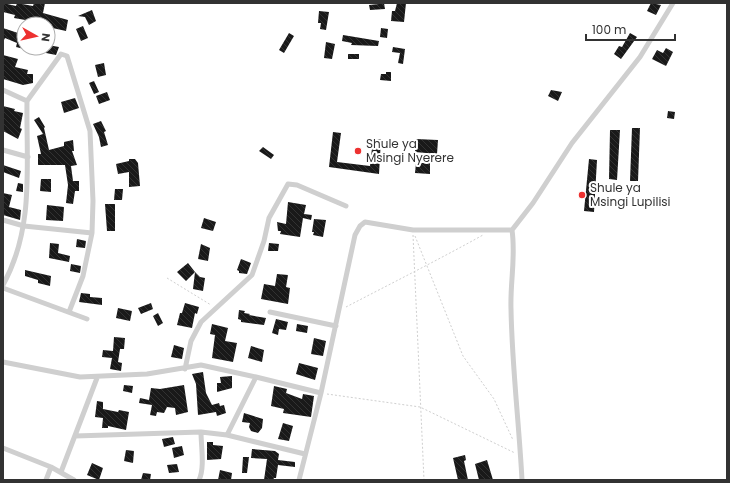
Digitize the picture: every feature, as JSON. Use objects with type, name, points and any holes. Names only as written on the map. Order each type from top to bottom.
[{"type":"street","points":[[522,480],[512,353],[511,307],[515,250],[512,230],[533,203],[572,143],[640,57],[673,3]]},
{"type":"street","points":[[69,312],[83,276],[92,233],[90,131],[67,56],[61,54],[27,101],[29,182],[24,226],[13,267],[3,286],[69,312],[87,319]]},
{"type":"street","points":[[3,90],[27,101]]},
{"type":"street","points":[[3,150],[28,156]]},
{"type":"street","points":[[185,369],[191,341],[201,322],[252,275],[264,241],[269,218],[288,184],[297,185],[346,206]]},
{"type":"street","points":[[3,220],[24,226],[92,233]]},
{"type":"street","points":[[299,480],[321,393],[355,235],[360,226],[365,222],[413,230],[512,230]]},
{"type":"street","points":[[270,312],[336,326]]},
{"type":"street","points":[[3,362],[80,377],[97,378],[147,374],[185,369],[201,365],[321,393]]},
{"type":"street","points":[[227,435],[256,377]]},
{"type":"street","points":[[61,472],[97,378]]},
{"type":"street","points":[[75,436],[202,432],[227,435],[305,454]]},
{"type":"street","points":[[200,480],[203,467],[200,448],[202,432]]},
{"type":"street","points":[[3,448],[51,467],[74,480]]},
{"type":"street","points":[[46,480],[51,467]]},
{"type":"path","points":[[413,230],[464,356],[494,399],[514,441]]},
{"type":"path","points":[[413,230],[424,480]]},
{"type":"path","points":[[339,310],[414,271],[428,266],[492,230]]},
{"type":"path","points":[[167,278],[216,309]]},
{"type":"path","points":[[321,393],[420,407],[521,456]]},
{"type":"building","points":[[3,3],[16,6],[17,3],[33,6],[34,3],[45,3],[43,13],[54,16],[16,16],[16,18],[14,18],[15,15],[3,12]]},
{"type":"building","points":[[384,3],[385,9],[370,10],[369,5]]},
{"type":"building","points":[[397,3],[406,3],[404,22],[391,21],[392,11],[395,11]]},
{"type":"building","points":[[651,3],[661,5],[656,15],[647,11]]},
{"type":"building","points":[[92,10],[96,21],[89,25],[85,17],[78,16]]},
{"type":"building","points":[[319,11],[329,12],[326,30],[320,29],[321,23],[318,23]]},
{"type":"building","points":[[56,17],[68,20],[66,31],[56,29]]},
{"type":"building","points":[[83,26],[88,38],[81,41],[76,29]]},
{"type":"building","points":[[3,28],[16,32],[16,43],[5,38],[3,42]]},
{"type":"building","points":[[381,28],[388,29],[387,38],[380,37]]},
{"type":"building","points":[[289,33],[294,36],[284,53],[279,50]]},
{"type":"building","points":[[630,33],[637,37],[621,59],[614,54],[619,46],[622,47]]},
{"type":"building","points":[[343,35],[379,41],[378,46],[351,45],[352,43],[342,41]]},
{"type":"building","points":[[326,42],[335,44],[332,59],[324,58]]},
{"type":"building","points":[[56,46],[59,47],[56,55]]},
{"type":"building","points":[[393,47],[405,49],[403,64],[398,63],[400,53],[392,52]]},
{"type":"building","points":[[666,48],[673,52],[666,66],[652,59],[657,50],[663,53]]},
{"type":"building","points":[[348,54],[359,54],[359,59],[348,59]]},
{"type":"building","points":[[3,55],[18,59],[15,67],[28,70],[27,74],[33,74],[33,83],[23,85],[3,79]]},
{"type":"building","points":[[104,63],[106,75],[98,77],[95,65]]},
{"type":"building","points":[[386,72],[391,72],[391,81],[380,80],[381,74],[386,74]]},
{"type":"building","points":[[94,81],[99,92],[94,94],[89,83]]},
{"type":"building","points":[[551,90],[562,92],[558,101],[548,96]]},
{"type":"building","points":[[107,92],[110,100],[99,104],[96,96]]},
{"type":"building","points":[[75,98],[79,108],[64,113],[61,102]]},
{"type":"building","points":[[3,106],[23,113],[20,128],[22,129],[18,139],[3,131]]},
{"type":"building","points":[[668,111],[675,112],[674,119],[667,118]]},
{"type":"building","points":[[39,117],[45,127],[49,150],[64,146],[64,142],[73,140],[74,151],[72,151],[77,165],[71,166],[73,181],[79,181],[79,191],[75,191],[73,204],[66,203],[68,185],[65,165],[38,165],[38,154],[41,154],[37,136],[43,134],[34,120]]},
{"type":"building","points":[[101,121],[106,131],[104,132],[108,145],[101,147],[99,137],[93,124]]},
{"type":"building","points":[[632,128],[640,128],[638,181],[630,181]]},
{"type":"building","points":[[610,130],[620,130],[617,180],[609,179]]},
{"type":"building","points":[[333,132],[341,133],[337,162],[370,166],[373,139],[381,139],[379,174],[329,167]]},
{"type":"building","points":[[416,139],[438,140],[437,154],[415,152]]},
{"type":"building","points":[[263,147],[274,155],[271,159],[259,151]]},
{"type":"building","points":[[129,159],[135,159],[138,163],[140,186],[129,187],[129,172],[118,174],[116,164],[129,161]]},
{"type":"building","points":[[589,159],[597,160],[594,212],[584,211]]},
{"type":"building","points":[[416,163],[430,163],[430,174],[415,173]]},
{"type":"building","points":[[3,165],[21,171],[19,178],[3,172]]},
{"type":"building","points":[[41,179],[51,179],[51,192],[40,191]]},
{"type":"building","points":[[18,183],[23,184],[23,192],[16,191]]},
{"type":"building","points":[[115,189],[123,189],[122,200],[114,200]]},
{"type":"building","points":[[3,193],[12,195],[9,207],[21,210],[20,220],[3,215]]},
{"type":"building","points":[[288,202],[306,205],[304,214],[312,215],[311,220],[303,218],[300,237],[280,234],[281,231],[278,231],[277,222],[286,224]]},
{"type":"building","points":[[105,204],[115,204],[115,231],[107,231]]},
{"type":"building","points":[[47,205],[64,207],[63,221],[46,220]]},
{"type":"building","points":[[204,218],[216,222],[213,231],[201,228]]},
{"type":"building","points":[[314,219],[326,220],[323,237],[313,235]]},
{"type":"building","points":[[77,239],[86,241],[85,248],[76,247]]},
{"type":"building","points":[[50,243],[59,244],[58,253],[70,256],[69,262],[49,258]]},
{"type":"building","points":[[269,243],[279,244],[278,251],[268,251]]},
{"type":"building","points":[[201,244],[210,248],[208,261],[198,259]]},
{"type":"building","points":[[241,259],[251,263],[247,274],[239,273],[237,270]]},
{"type":"building","points":[[188,263],[195,272],[186,281],[177,272]]},
{"type":"building","points":[[71,264],[81,266],[80,273],[70,271]]},
{"type":"building","points":[[25,270],[51,276],[50,286],[38,283],[38,280],[25,276]]},
{"type":"building","points":[[195,272],[200,277],[205,278],[203,291],[193,289]]},
{"type":"building","points":[[277,274],[288,275],[286,287],[290,288],[288,304],[261,299],[264,284],[275,286]]},
{"type":"building","points":[[81,293],[90,294],[90,297],[102,298],[102,305],[79,302]]},
{"type":"building","points":[[151,303],[153,309],[141,314],[138,308]]},
{"type":"building","points":[[185,303],[199,307],[197,314],[195,313],[192,328],[177,325],[180,313],[182,313]]},
{"type":"building","points":[[118,308],[132,311],[130,321],[116,318]]},
{"type":"building","points":[[239,310],[245,311],[244,313],[250,314],[249,315],[266,318],[264,325],[241,322],[241,320],[238,319]]},
{"type":"building","points":[[158,313],[163,323],[158,326],[153,316]]},
{"type":"building","points":[[276,319],[288,322],[286,330],[279,329],[278,335],[272,333]]},
{"type":"building","points":[[212,324],[228,328],[225,341],[237,343],[233,362],[212,358],[215,335],[210,334]]},
{"type":"building","points":[[297,324],[308,326],[307,333],[296,331]]},
{"type":"building","points":[[114,337],[125,338],[124,349],[120,349],[118,362],[122,363],[121,371],[110,369],[112,358],[102,357],[103,350],[113,351]]},
{"type":"building","points":[[314,338],[326,341],[323,356],[311,354]]},
{"type":"building","points":[[174,345],[184,348],[182,359],[171,357]]},
{"type":"building","points":[[251,346],[264,350],[262,362],[248,358]]},
{"type":"building","points":[[299,363],[318,368],[315,380],[296,374]]},
{"type":"building","points":[[203,372],[206,393],[212,405],[219,403],[220,406],[224,405],[226,413],[217,416],[216,412],[198,415],[196,384],[192,374]]},
{"type":"building","points":[[232,376],[232,388],[217,392],[217,383],[221,383],[220,377]]},
{"type":"building","points":[[124,385],[133,386],[132,393],[123,391]]},
{"type":"building","points":[[184,385],[188,412],[176,415],[175,408],[167,407],[164,413],[157,412],[156,416],[150,415],[152,405],[139,403],[140,398],[149,400],[151,388],[160,389]]},
{"type":"building","points":[[274,386],[287,389],[286,393],[302,399],[303,394],[314,396],[311,417],[283,413],[284,409],[271,406]]},
{"type":"building","points":[[97,401],[103,402],[103,409],[118,412],[119,410],[129,412],[126,430],[108,426],[108,428],[102,428],[103,418],[95,417]]},
{"type":"building","points":[[244,413],[263,419],[262,428],[258,433],[251,431],[249,427],[250,423],[242,422]]},
{"type":"building","points":[[283,423],[293,426],[289,441],[278,439]]},
{"type":"building","points":[[173,437],[175,444],[164,447],[162,439]]},
{"type":"building","points":[[207,442],[213,442],[213,445],[223,446],[221,459],[207,460]]},
{"type":"building","points":[[182,446],[184,455],[174,458],[172,448]]},
{"type":"building","points":[[252,449],[275,451],[279,454],[278,460],[295,462],[295,467],[278,465],[276,478],[273,480],[264,480],[267,459],[251,458]]},
{"type":"building","points":[[126,450],[134,451],[133,463],[124,461]]},
{"type":"building","points":[[465,455],[466,460],[464,461],[468,480],[458,480],[453,458]]},
{"type":"building","points":[[243,457],[249,457],[247,473],[242,473]]},
{"type":"building","points":[[487,460],[493,480],[479,480],[475,464]]},
{"type":"building","points":[[92,463],[103,468],[99,480],[87,475]]},
{"type":"building","points":[[177,464],[179,472],[169,473],[167,465]]},
{"type":"building","points":[[220,470],[232,473],[231,480],[218,480]]},
{"type":"building","points":[[143,473],[151,474],[150,480],[141,480]]},
{"type":"place","name":"Shule ya Msingi Nyerere","points":[[358,151]]},
{"type":"place","name":"Shule ya Msingi Lupilisi","points":[[582,195]]}]
